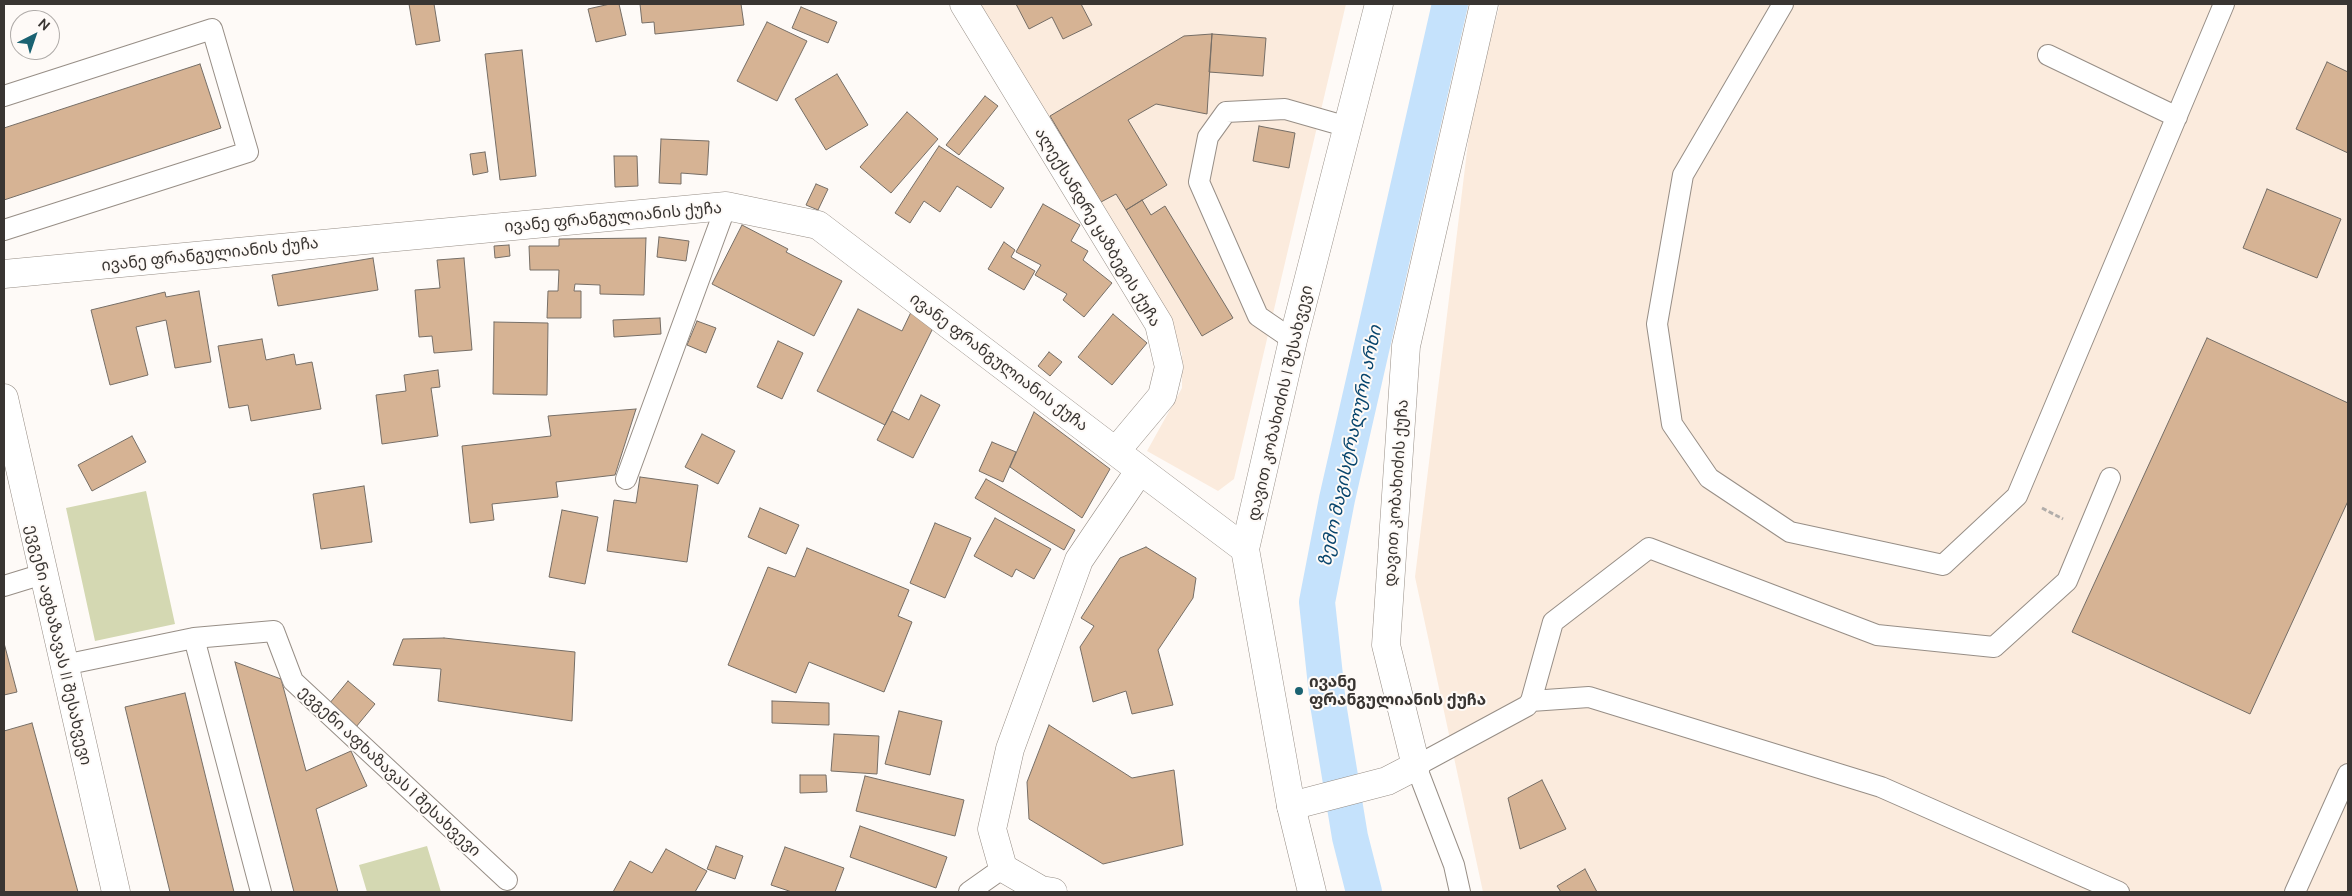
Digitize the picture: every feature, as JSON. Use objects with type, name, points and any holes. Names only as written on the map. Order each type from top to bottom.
[{"type":"street","name":"ალექსანდრე ყაზბეგის ქუჩა","points":[[964,4],[1158,324],[1169,367],[1162,396],[1116,451]]},
{"type":"street","name":"დავით კობახიძის I შესახვევი","points":[[1291,806],[1246,549],[1293,340],[1379,4]]},
{"type":"street","name":"დავით კობახიძის ქუჩა","points":[[1416,766],[1386,645],[1406,346],[1484,4]]},
{"type":"street","name":"ივანე ფრანგულიანის ქუჩა","points":[[4,274],[726,206],[818,225],[1246,549]]},
{"type":"street","name":"ევგენი აფხაზავას II შესახვევი","points":[[4,398],[116,892]]},
{"type":"street","points":[[1053,892],[1041,890],[1003,868],[992,829],[1010,749],[1079,560],[1140,470]]},
{"type":"street","points":[[1312,892],[1291,806],[1387,781],[1416,766]]},
{"type":"lane","points":[[1783,4],[1683,175],[1657,324],[1672,424],[1709,478],[1790,532],[1943,565],[2017,496],[2224,4]]},
{"type":"lane","points":[[4,96],[212,29],[248,152],[4,230]]},
{"type":"lane","points":[[2048,55],[2177,117]]},
{"type":"lane","points":[[1293,340],[1258,316],[1199,182],[1208,137],[1226,112],[1285,109],[1348,127]]},
{"type":"lane","points":[[626,479],[726,206]]},
{"type":"lane","points":[[1460,892],[1454,865],[1416,766],[1527,706],[1553,622],[1650,548],[1877,635],[1994,647],[2067,581],[2110,478]]},
{"type":"lane","points":[[4,586],[43,574]]},
{"type":"lane","name":"ევგენი აფხაზავას I შესახვევი","points":[[64,665],[194,638],[274,630],[292,681],[507,880]]},
{"type":"lane","points":[[194,638],[261,892]]},
{"type":"lane","points":[[1530,701],[1589,696],[1881,787],[2120,892]]},
{"type":"lane","points":[[2295,892],[2348,778]]},
{"type":"lane","points":[[969,892],[1003,868]]},
{"type":"path","points":[[2017,496],[2088,532]]},
{"type":"shaded area","points":[[976,4],[1346,4],[1234,479],[1218,491],[1147,451],[1182,388],[1182,353]]},
{"type":"shaded area","points":[[1500,4],[2348,4],[2348,892],[1483,892],[1415,577],[1473,102]]},
{"type":"green space","points":[[146,491],[175,624],[95,641],[66,508]]},
{"type":"green space","points":[[427,846],[441,892],[367,892],[359,865]]},
{"type":"building","points":[[409,4],[434,4],[440,41],[416,45]]},
{"type":"building","points":[[619,4],[626,35],[596,42],[588,9]]},
{"type":"building","points":[[640,4],[741,4],[744,25],[655,34],[654,22],[642,23]]},
{"type":"building","points":[[1016,4],[1081,4],[1092,25],[1063,39],[1052,17],[1029,29]]},
{"type":"building","points":[[801,7],[837,22],[828,43],[792,28]]},
{"type":"building","points":[[767,22],[807,41],[777,101],[737,81]]},
{"type":"building","points":[[1212,34],[1266,38],[1263,76],[1209,72]]},
{"type":"building","points":[[1212,34],[1207,114],[1156,104],[1128,120],[1167,185],[1126,210],[1116,194],[1101,202],[1050,116],[1184,36]]},
{"type":"building","points":[[522,50],[536,176],[500,180],[485,54]]},
{"type":"building","points":[[2327,62],[2348,72],[2348,153],[2296,129]]},
{"type":"building","points":[[200,64],[221,128],[4,200],[4,128]]},
{"type":"building","points":[[837,74],[868,125],[826,150],[795,99]]},
{"type":"building","points":[[985,96],[998,106],[959,155],[946,145]]},
{"type":"building","points":[[907,112],[938,139],[891,193],[860,167]]},
{"type":"building","points":[[1259,126],[1295,133],[1289,168],[1253,161]]},
{"type":"building","points":[[661,139],[709,141],[707,175],[681,173],[681,184],[659,183]]},
{"type":"building","points":[[939,146],[1004,188],[991,208],[957,186],[940,212],[924,201],[910,223],[895,213]]},
{"type":"building","points":[[485,152],[488,172],[473,175],[470,154]]},
{"type":"building","points":[[614,156],[637,156],[638,186],[615,187]]},
{"type":"building","points":[[816,184],[828,189],[818,210],[806,205]]},
{"type":"building","points":[[2267,189],[2341,219],[2317,278],[2243,248]]},
{"type":"building","points":[[1142,200],[1151,215],[1165,206],[1233,318],[1202,336],[1126,210]]},
{"type":"building","points":[[1043,204],[1080,225],[1071,241],[1088,251],[1083,260],[1112,283],[1084,317],[1063,300],[1067,294],[1035,275],[1041,265],[1016,252]]},
{"type":"building","points":[[742,225],[788,249],[786,252],[842,281],[814,336],[712,284]]},
{"type":"building","points":[[659,237],[689,241],[686,261],[657,257]]},
{"type":"building","points":[[646,238],[644,295],[600,294],[600,285],[575,284],[574,291],[581,291],[581,318],[547,318],[548,291],[558,291],[559,270],[530,270],[529,246],[559,246],[559,239]]},
{"type":"building","points":[[1004,242],[1015,250],[1011,257],[1035,271],[1024,290],[988,269]]},
{"type":"building","points":[[509,245],[510,256],[495,258],[494,246]]},
{"type":"building","points":[[373,258],[378,290],[278,306],[272,275]]},
{"type":"building","points":[[464,258],[472,350],[434,353],[432,336],[419,337],[415,290],[440,288],[437,260]]},
{"type":"building","points":[[199,291],[211,362],[175,368],[166,320],[136,327],[148,375],[110,385],[91,310],[165,292],[166,297]]},
{"type":"building","points":[[858,309],[902,331],[912,310],[933,328],[885,425],[817,391]]},
{"type":"building","points":[[1113,314],[1147,343],[1112,385],[1078,357]]},
{"type":"building","points":[[660,318],[661,334],[614,337],[613,320]]},
{"type":"building","points":[[697,321],[716,328],[706,353],[687,345]]},
{"type":"building","points":[[494,322],[548,323],[547,395],[493,394]]},
{"type":"building","points":[[2207,338],[2348,403],[2348,501],[2250,714],[2072,632]]},
{"type":"building","points":[[262,339],[266,360],[294,354],[296,365],[312,362],[321,409],[251,421],[248,405],[229,408],[218,346]]},
{"type":"building","points":[[778,341],[803,353],[782,399],[757,387]]},
{"type":"building","points":[[1049,352],[1062,362],[1050,376],[1038,366]]},
{"type":"building","points":[[438,370],[440,387],[431,388],[438,436],[382,444],[376,395],[406,391],[404,375]]},
{"type":"building","points":[[921,395],[940,405],[913,458],[877,440],[892,411],[909,420]]},
{"type":"building","points":[[636,409],[615,475],[556,482],[558,497],[492,504],[494,520],[470,523],[462,446],[551,436],[548,416]]},
{"type":"building","points":[[1034,412],[1110,469],[1082,518],[1010,467]]},
{"type":"building","points":[[702,434],[735,451],[718,484],[685,467]]},
{"type":"building","points":[[132,436],[146,462],[92,491],[78,465]]},
{"type":"building","points":[[992,442],[1016,452],[1003,482],[979,471]]},
{"type":"building","points":[[640,477],[698,485],[687,562],[607,551],[614,500],[636,503]]},
{"type":"building","points":[[986,479],[1075,530],[1064,550],[975,498]]},
{"type":"building","points":[[364,486],[372,542],[321,549],[313,494]]},
{"type":"building","points":[[760,508],[799,525],[786,554],[748,537]]},
{"type":"building","points":[[562,510],[598,517],[585,584],[549,577]]},
{"type":"building","points":[[995,518],[1051,549],[1034,579],[1016,569],[1012,577],[974,556]]},
{"type":"building","points":[[935,523],[971,538],[945,598],[910,583]]},
{"type":"building","points":[[1146,547],[1196,578],[1193,598],[1158,650],[1173,705],[1132,714],[1126,691],[1093,702],[1080,647],[1094,626],[1081,618],[1120,558]]},
{"type":"building","points":[[807,548],[909,590],[898,616],[912,622],[884,692],[809,662],[796,693],[728,665],[768,567],[795,577]]},
{"type":"building","points":[[444,638],[575,652],[572,721],[438,701],[441,669],[393,665],[403,639]]},
{"type":"building","points":[[4,643],[17,692],[4,695]]},
{"type":"building","points":[[235,662],[281,679],[306,771],[351,751],[367,786],[316,809],[338,892],[294,892]]},
{"type":"building","points":[[348,681],[375,704],[356,727],[329,704]]},
{"type":"building","points":[[185,693],[234,892],[170,892],[125,707]]},
{"type":"building","points":[[772,701],[829,703],[829,725],[772,723]]},
{"type":"building","points":[[899,711],[942,721],[930,775],[885,764]]},
{"type":"building","points":[[32,723],[78,892],[4,892],[4,731]]},
{"type":"building","points":[[1049,725],[1132,778],[1174,770],[1183,845],[1103,864],[1029,819],[1027,782]]},
{"type":"building","points":[[834,734],[879,736],[877,774],[831,771]]},
{"type":"building","points":[[800,775],[826,775],[827,792],[800,793]]},
{"type":"building","points":[[865,776],[964,800],[955,836],[856,811]]},
{"type":"building","points":[[1542,780],[1566,829],[1520,849],[1508,798]]},
{"type":"building","points":[[860,826],[947,857],[936,888],[850,857]]},
{"type":"building","points":[[716,846],[743,856],[735,879],[707,869]]},
{"type":"building","points":[[785,847],[844,868],[835,892],[792,892],[771,885]]},
{"type":"building","points":[[666,849],[707,871],[695,892],[613,892],[630,861],[652,873]]},
{"type":"building","points":[[1585,869],[1597,892],[1561,892],[1557,886]]},
{"type":"waterway","name":"ზემო მაგისტრალური არხი","points":[[1364,892],[1350,837],[1328,704],[1317,602],[1337,499],[1450,4]]},
{"type":"place","name":"ივანე ფრანგულიანის ქუჩა","points":[[1299,691]]}]
